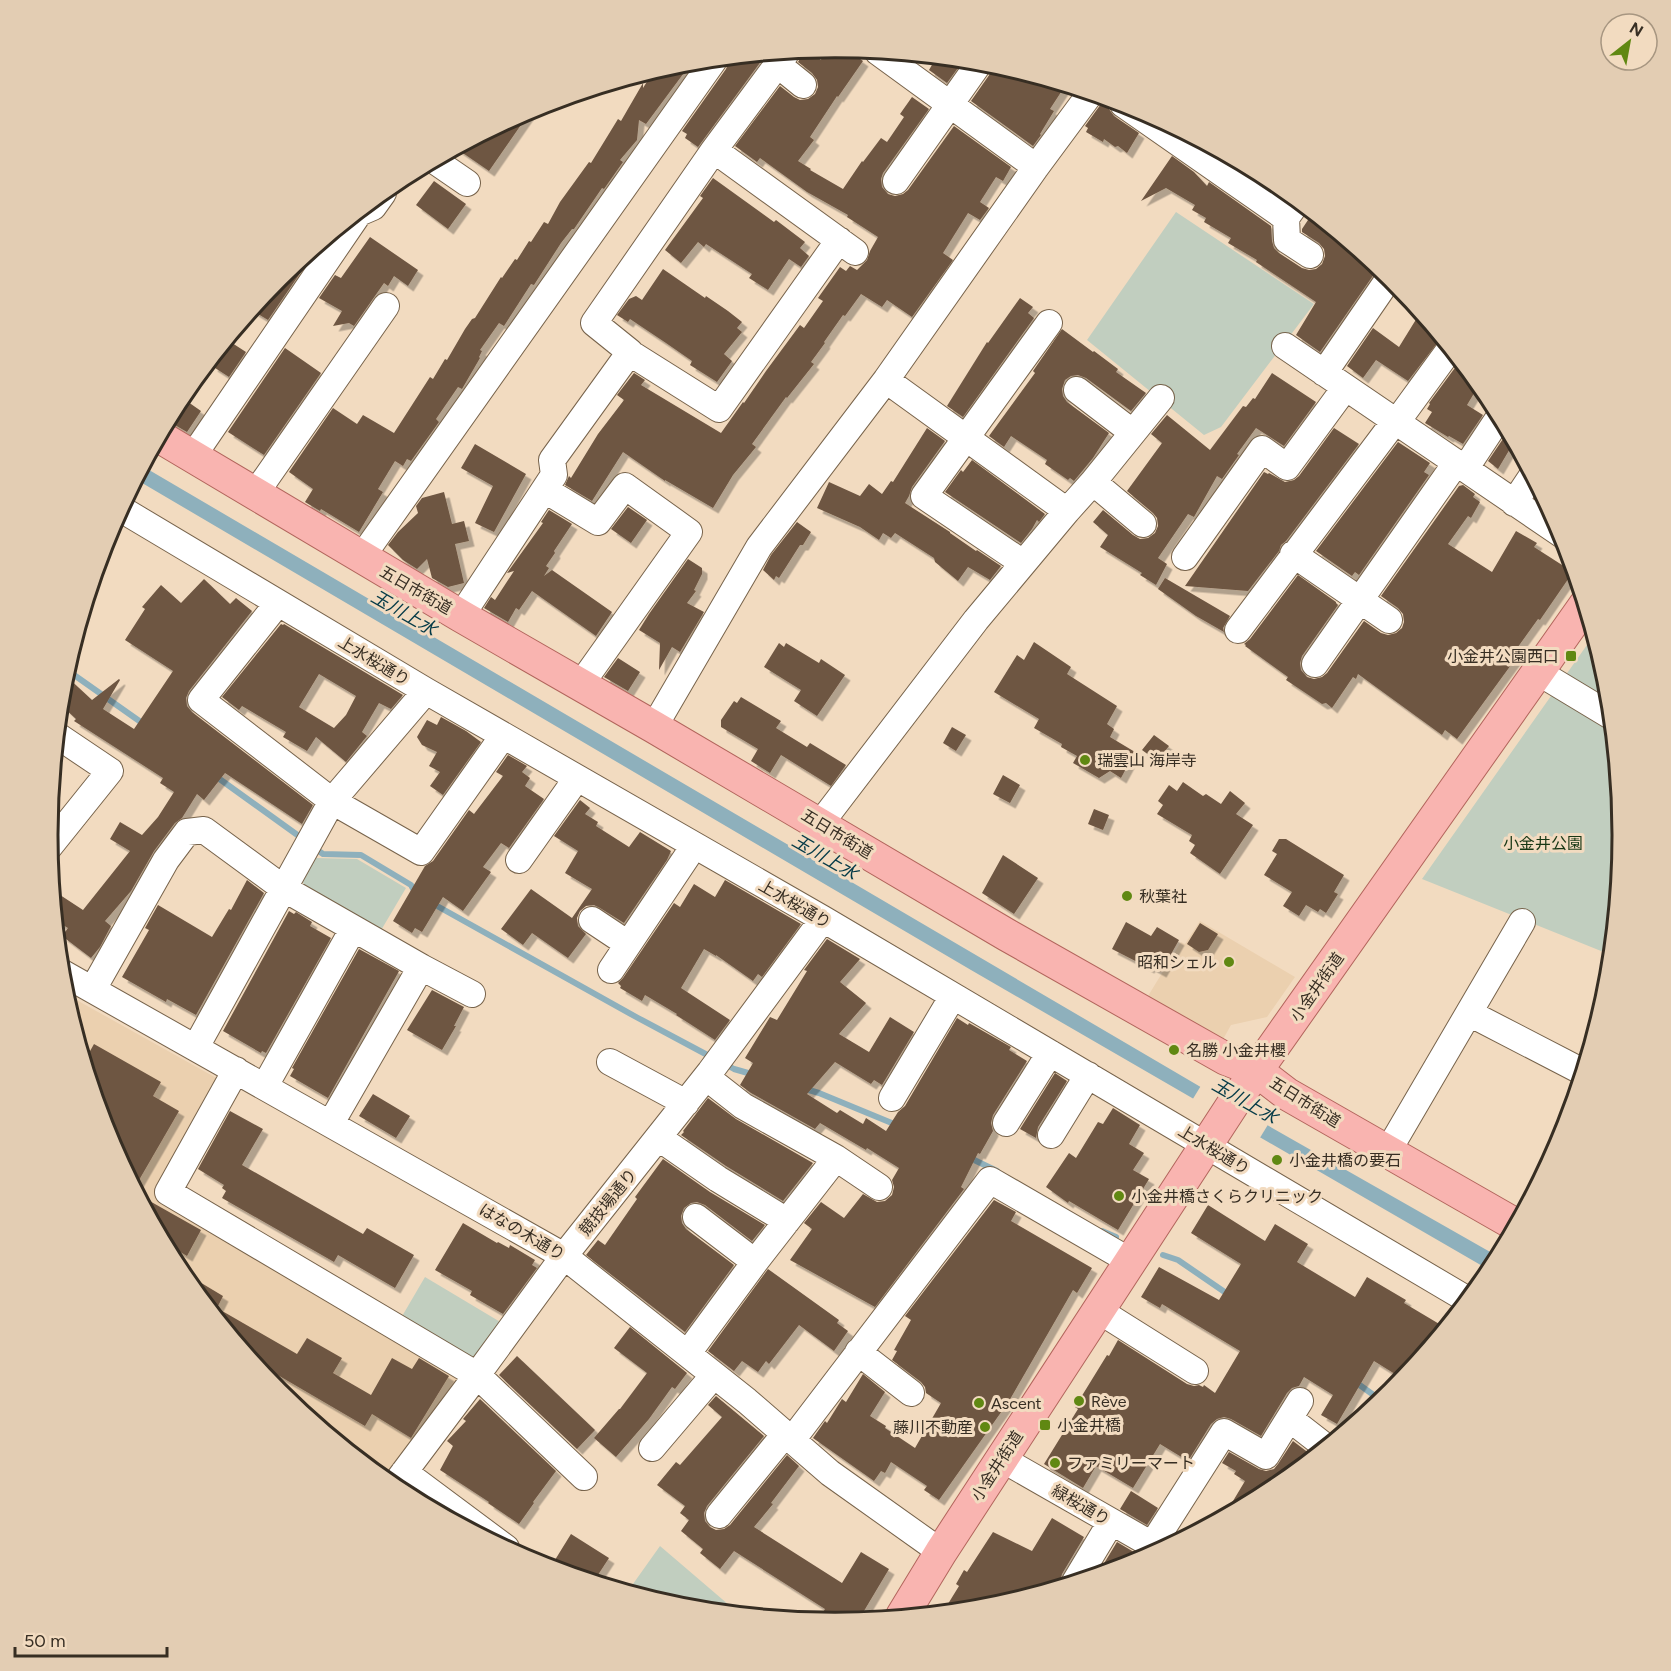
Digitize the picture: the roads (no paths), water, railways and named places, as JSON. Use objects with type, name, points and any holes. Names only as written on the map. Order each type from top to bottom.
[{"type":"main road","name":"五日市街道","points":[[167,441],[361,558],[581,684],[1016,940],[1226,1059],[1257,1071],[1287,1094],[1509,1221]]},
{"type":"main road","name":"小金井街道","points":[[906,1609],[941,1552],[1233,1104],[1579,613]]},
{"type":"street","points":[[782,60],[803,85]]},
{"type":"street","points":[[890,60],[1036,167]]},
{"type":"street","points":[[714,150],[847,246],[719,410],[630,353],[594,322],[714,150],[780,61]]},
{"type":"street","points":[[361,558],[707,69]]},
{"type":"street","points":[[896,181],[974,71]]},
{"type":"street","points":[[654,727],[759,547],[885,380],[1085,100]]},
{"type":"street","points":[[1202,151],[1255,183],[1292,210],[1287,240],[1310,255]]},
{"type":"street","points":[[442,166],[467,183]]},
{"type":"street","points":[[193,456],[346,232]]},
{"type":"street","points":[[1324,373],[1384,285]]},
{"type":"street","points":[[255,494],[386,306]]},
{"type":"street","points":[[1023,563],[924,496],[1049,323]]},
{"type":"street","points":[[1285,346],[1547,525]]},
{"type":"street","points":[[462,616],[554,475],[552,460],[630,353]]},
{"type":"street","points":[[1238,630],[1446,354]]},
{"type":"street","points":[[885,380],[1067,511]]},
{"type":"street","points":[[1185,557],[1262,449],[1287,467],[1346,388]]},
{"type":"street","points":[[1077,390],[1132,432]]},
{"type":"street","points":[[820,824],[969,629],[1161,398]]},
{"type":"street","points":[[1315,664],[1360,600],[1494,424]]},
{"type":"street","points":[[1093,482],[1143,524]]},
{"type":"street","points":[[1514,503],[1527,483]]},
{"type":"street","points":[[545,490],[598,522],[625,486],[689,532],[581,684]]},
{"type":"street","name":"上水桜通り","points":[[129,514],[426,691],[823,919],[1461,1296]]},
{"type":"street","points":[[1293,554],[1389,620]]},
{"type":"street","points":[[278,603],[201,700],[332,801],[421,852],[503,736]]},
{"type":"street","points":[[1538,672],[1602,711]]},
{"type":"street","points":[[196,1047],[332,801],[426,691]]},
{"type":"street","points":[[58,836],[111,771],[64,740]]},
{"type":"street","points":[[519,860],[577,778]]},
{"type":"street","points":[[93,989],[166,860],[187,832],[204,830],[283,888],[472,994]]},
{"type":"street","points":[[611,970],[694,846]]},
{"type":"street","name":"競技場通り","points":[[400,1479],[564,1256],[713,1068],[823,919]]},
{"type":"street","points":[[592,920],[628,944]]},
{"type":"street","points":[[1388,1151],[1522,922]]},
{"type":"street","points":[[265,1086],[353,928]]},
{"type":"street","points":[[330,1123],[421,966]]},
{"type":"street","name":"はなの木通り","points":[[71,978],[564,1256],[714,1375],[830,1473],[941,1552]]},
{"type":"street","points":[[892,1098],[953,996]]},
{"type":"street","points":[[1469,1013],[1576,1068]]},
{"type":"street","points":[[1006,1123],[1050,1053]]},
{"type":"street","points":[[610,1062],[686,1103]]},
{"type":"street","points":[[713,1068],[743,1106],[836,1158],[879,1187]]},
{"type":"street","points":[[236,1070],[168,1192],[477,1375],[585,1477]]},
{"type":"street","points":[[1051,1135],[1088,1075]]},
{"type":"street","points":[[659,1138],[718,1179],[787,1221]]},
{"type":"street","points":[[687,1353],[836,1158]]},
{"type":"street","points":[[719,1515],[789,1437],[858,1352],[990,1180],[1130,1261]]},
{"type":"street","points":[[696,1217],[755,1262]]},
{"type":"street","points":[[1098,1310],[1195,1371]]},
{"type":"street","points":[[858,1352],[911,1392]]},
{"type":"street","points":[[652,1448],[714,1375]]},
{"type":"street","points":[[1160,1540],[1224,1432],[1266,1456],[1295,1410],[1322,1442]]},
{"type":"street","name":"緑桜通り","points":[[1002,1459],[1151,1545]]},
{"type":"street","points":[[1081,1572],[1111,1522]]},
{"type":"water","points":[[150,471],[1216,1096],[1491,1252],[1483,1266],[971,970],[143,484]]},
{"type":"waterway","points":[[75,676],[145,725]]},
{"type":"waterway","points":[[214,775],[303,839]]},
{"type":"waterway","points":[[313,847],[323,854],[361,855],[411,885],[416,894]]},
{"type":"waterway","points":[[430,902],[713,1058]]},
{"type":"waterway","points":[[725,1064],[755,1075]]},
{"type":"waterway","points":[[802,1088],[899,1126]]},
{"type":"waterway","points":[[968,1157],[997,1171]]},
{"type":"waterway","points":[[1102,1231],[1116,1237]]},
{"type":"waterway","points":[[1163,1255],[1178,1260],[1229,1295]]},
{"type":"waterway","points":[[1354,1381],[1374,1395]]},
{"type":"place","name":"小金井公園西口","points":[[1571,656]]},
{"type":"place","name":"瑞雲山 海岸寺","points":[[1085,760]]},
{"type":"place","name":"秋葉社","points":[[1127,896]]},
{"type":"place","name":"昭和シェル","points":[[1229,962]]},
{"type":"place","name":"名勝 小金井櫻","points":[[1174,1050]]},
{"type":"place","name":"小金井橋の要石","points":[[1277,1160]]},
{"type":"place","name":"小金井橋さくらクリニック","points":[[1119,1196]]},
{"type":"place","name":"Rève","points":[[1079,1401]]},
{"type":"place","name":"Ascent","points":[[979,1403]]},
{"type":"place","name":"小金井橋","points":[[1045,1425]]},
{"type":"place","name":"藤川不動産","points":[[985,1427]]},
{"type":"place","name":"ファミリーマート","points":[[1055,1463]]},
{"type":"water label","name":"玉川上水","points":[[404,613]]},
{"type":"water label","name":"玉川上水","points":[[825,857]]},
{"type":"water label","name":"玉川上水","points":[[1245,1101]]},
{"type":"park label","name":"小金井公園","points":[[1543,843]]}]
